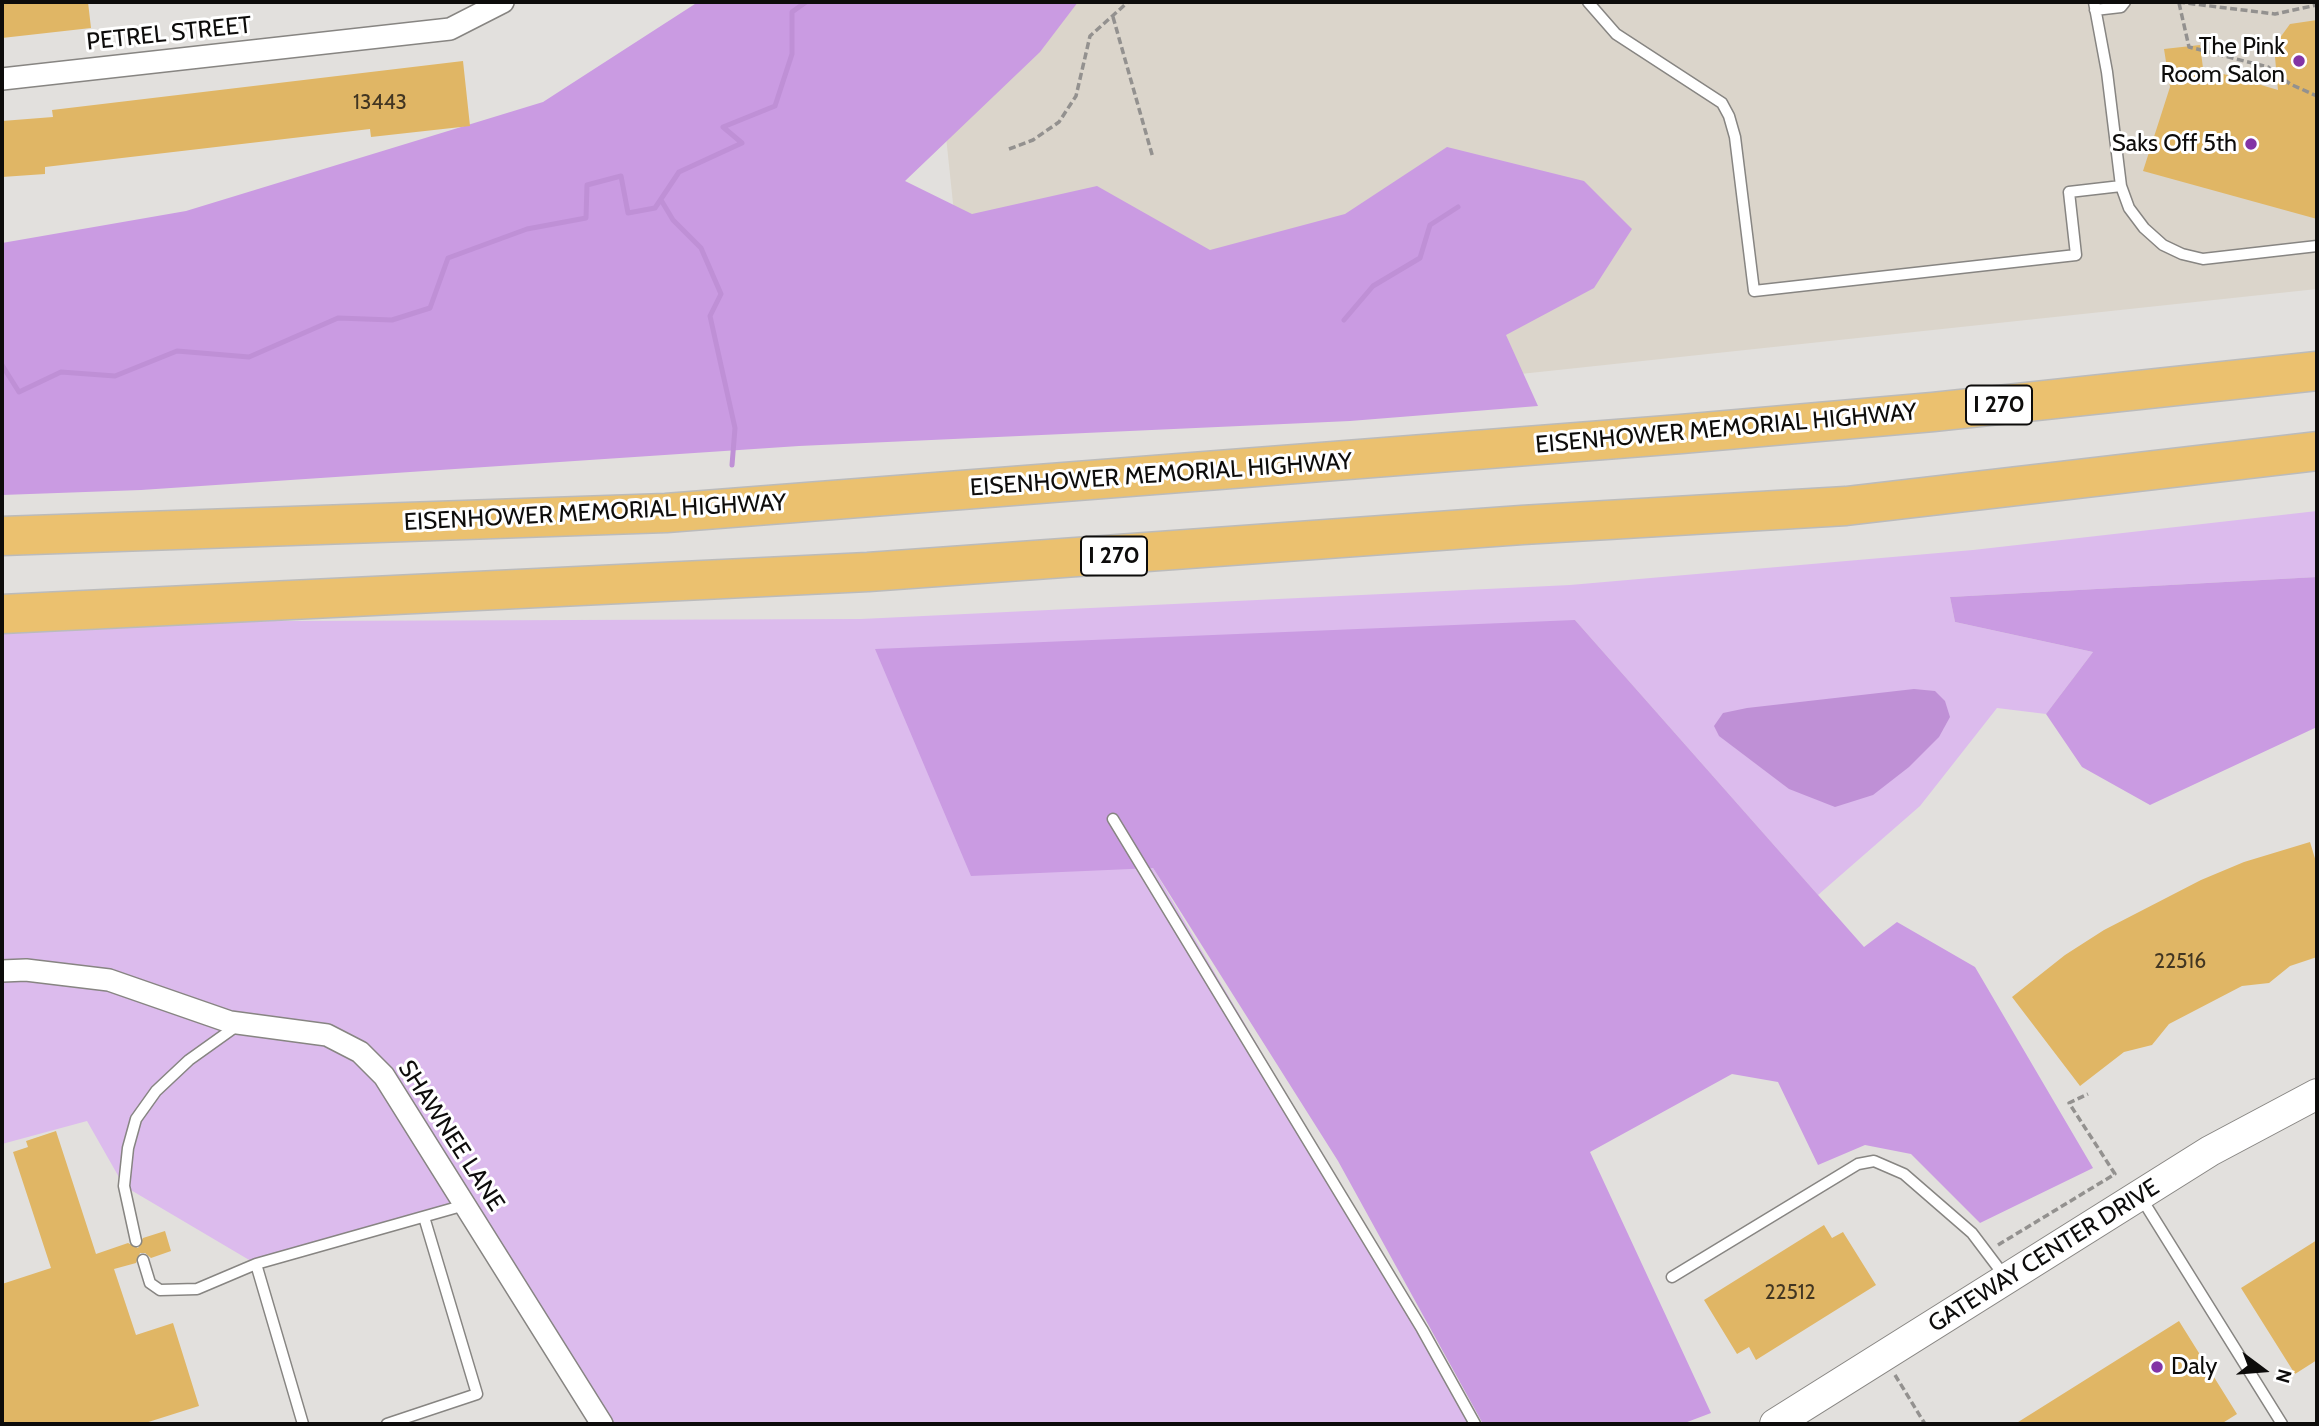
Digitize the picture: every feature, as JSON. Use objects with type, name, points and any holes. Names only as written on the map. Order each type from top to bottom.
[{"type":"highway","name":"EISENHOWER MEMORIAL HIGHWAY","points":[[2,536],[666,513],[1760,427],[2317,371]]},
{"type":"highway","name":"I 270","points":[[2,614],[868,572],[1846,506],[2317,451]]},
{"type":"street","name":"PETREL STREET","points":[[2,79],[450,29],[503,2]]},
{"type":"street","name":"SHAWNEE LANE","points":[[2,971],[26,970],[109,981],[240,1023],[327,1035],[360,1052],[384,1076],[596,1423]]},
{"type":"street","name":"GATEWAY CENTER DRIVE","points":[[1775,1424],[2007,1281],[2210,1151],[2317,1094]]},
{"type":"lane","points":[[1588,2],[1616,34],[1722,103],[1735,136],[1754,291],[2076,255],[2069,192],[2121,186]]},
{"type":"lane","points":[[2125,2],[2121,7],[2094,6],[2107,72],[2121,186],[2129,208],[2144,228],[2163,245],[2182,254],[2221,259],[2317,246]]},
{"type":"lane","points":[[1113,819],[1422,1329],[1475,1424]]},
{"type":"lane","points":[[136,1241],[124,1186],[128,1148],[136,1119],[156,1091],[172,1075],[240,1023]]},
{"type":"lane","points":[[1672,1277],[1858,1164],[1874,1161],[1904,1174],[1972,1233],[2007,1281]]},
{"type":"lane","points":[[2140,1196],[2282,1424]]},
{"type":"lane","points":[[143,1260],[150,1283],[160,1290],[174,1292],[197,1289],[256,1264],[465,1205]]},
{"type":"lane","points":[[387,1424],[477,1394],[424,1217]]},
{"type":"lane","points":[[256,1264],[303,1424]]},
{"type":"path","points":[[1009,149],[1046,132],[1069,110],[1076,96],[1090,36],[1128,2]]},
{"type":"path","points":[[2317,5],[2275,14],[2178,2],[2189,47],[2269,67],[2290,84],[2317,96]]},
{"type":"path","points":[[1113,17],[1153,158]]},
{"type":"path","points":[[1986,1252],[2115,1174],[2069,1103],[2088,1094]]},
{"type":"path","points":[[1899,1381],[1925,1424]]},
{"type":"shaded area","points":[[698,2],[1078,2],[1040,52],[905,181],[972,214],[1097,186],[1210,250],[1345,214],[1447,147],[1584,181],[1632,229],[1594,288],[1506,335],[1538,406],[1350,421],[799,446],[141,490],[2,495],[2,243],[186,211],[543,102]]},
{"type":"shaded area","points":[[1005,2],[2317,2],[2317,289],[977,432],[939,70]]},
{"type":"shaded area","points":[[2317,511],[2317,577],[1950,597],[1955,622],[2093,652],[2046,714],[1997,708],[1920,806],[1818,895],[1575,620],[1130,868],[1153,868],[1481,1424],[587,1424],[599,1420],[465,1205],[256,1264],[124,1186],[87,1121],[2,1144],[2,622],[861,619],[1570,585],[1973,550]]},
{"type":"shaded area","points":[[2317,577],[2317,727],[2150,805],[2082,767],[2046,714],[2093,652],[1955,622],[1950,597]]},
{"type":"shaded area","points":[[1575,620],[1864,947],[1897,922],[1975,967],[2093,1168],[1980,1223],[1911,1154],[1865,1145],[1818,1165],[1778,1082],[1732,1074],[1590,1152],[1711,1413],[1682,1424],[1483,1424],[1338,1161],[1153,868],[971,876],[875,649]]},
{"type":"shaded area","points":[[1914,689],[1935,691],[1945,701],[1950,717],[1939,737],[1909,767],[1873,795],[1835,807],[1789,789],[1719,736],[1714,726],[1723,713],[1747,708]]},
{"type":"building","points":[[2,2],[88,2],[91,28],[2,38]]},
{"type":"building","points":[[2317,20],[2317,219],[2143,171],[2170,87],[2164,49],[2200,45],[2203,68],[2278,90],[2274,46],[2290,24]]},
{"type":"building","points":[[463,61],[470,126],[371,137],[370,129],[45,167],[45,174],[2,177],[2,121],[53,117],[52,110]]},
{"type":"building","points":[[2310,842],[2317,865],[2317,957],[2290,966],[2269,983],[2242,986],[2169,1024],[2152,1045],[2124,1052],[2080,1086],[2012,997],[2065,955],[2104,930],[2201,880],[2244,862]]},
{"type":"building","points":[[56,1131],[96,1254],[128,1243],[138,1248],[143,1238],[165,1231],[171,1251],[151,1258],[140,1253],[136,1263],[114,1269],[136,1335],[173,1323],[199,1406],[142,1424],[2,1424],[2,1284],[51,1268],[13,1152],[28,1147],[26,1141]]},
{"type":"building","points":[[1824,1225],[1832,1238],[1843,1232],[1876,1285],[1756,1360],[1749,1347],[1737,1354],[1704,1300]]},
{"type":"building","points":[[2317,1240],[2317,1360],[2295,1374],[2241,1288]]},
{"type":"building","name":"Daly","points":[[2179,1321],[2237,1414],[2221,1424],[2015,1424]]},
{"type":"waterway","points":[[2,365],[19,392],[61,372],[115,376],[177,351],[249,357],[338,318],[392,320],[430,308],[448,258],[527,229],[586,218],[587,185],[621,176],[628,213],[655,208],[679,172],[742,143],[723,127],[775,106],[792,54],[792,12],[806,2]]},
{"type":"waterway","points":[[661,200],[673,220],[701,248],[721,294],[710,316],[735,428],[732,465]]},
{"type":"waterway","points":[[1344,320],[1373,286],[1420,258],[1430,225],[1458,207]]},
{"type":"place","name":"The Pink Room Salon","points":[[2299,61]]},
{"type":"place","name":"Saks Off 5th","points":[[2251,144]]},
{"type":"place","name":"Daly","points":[[2157,1367]]}]
